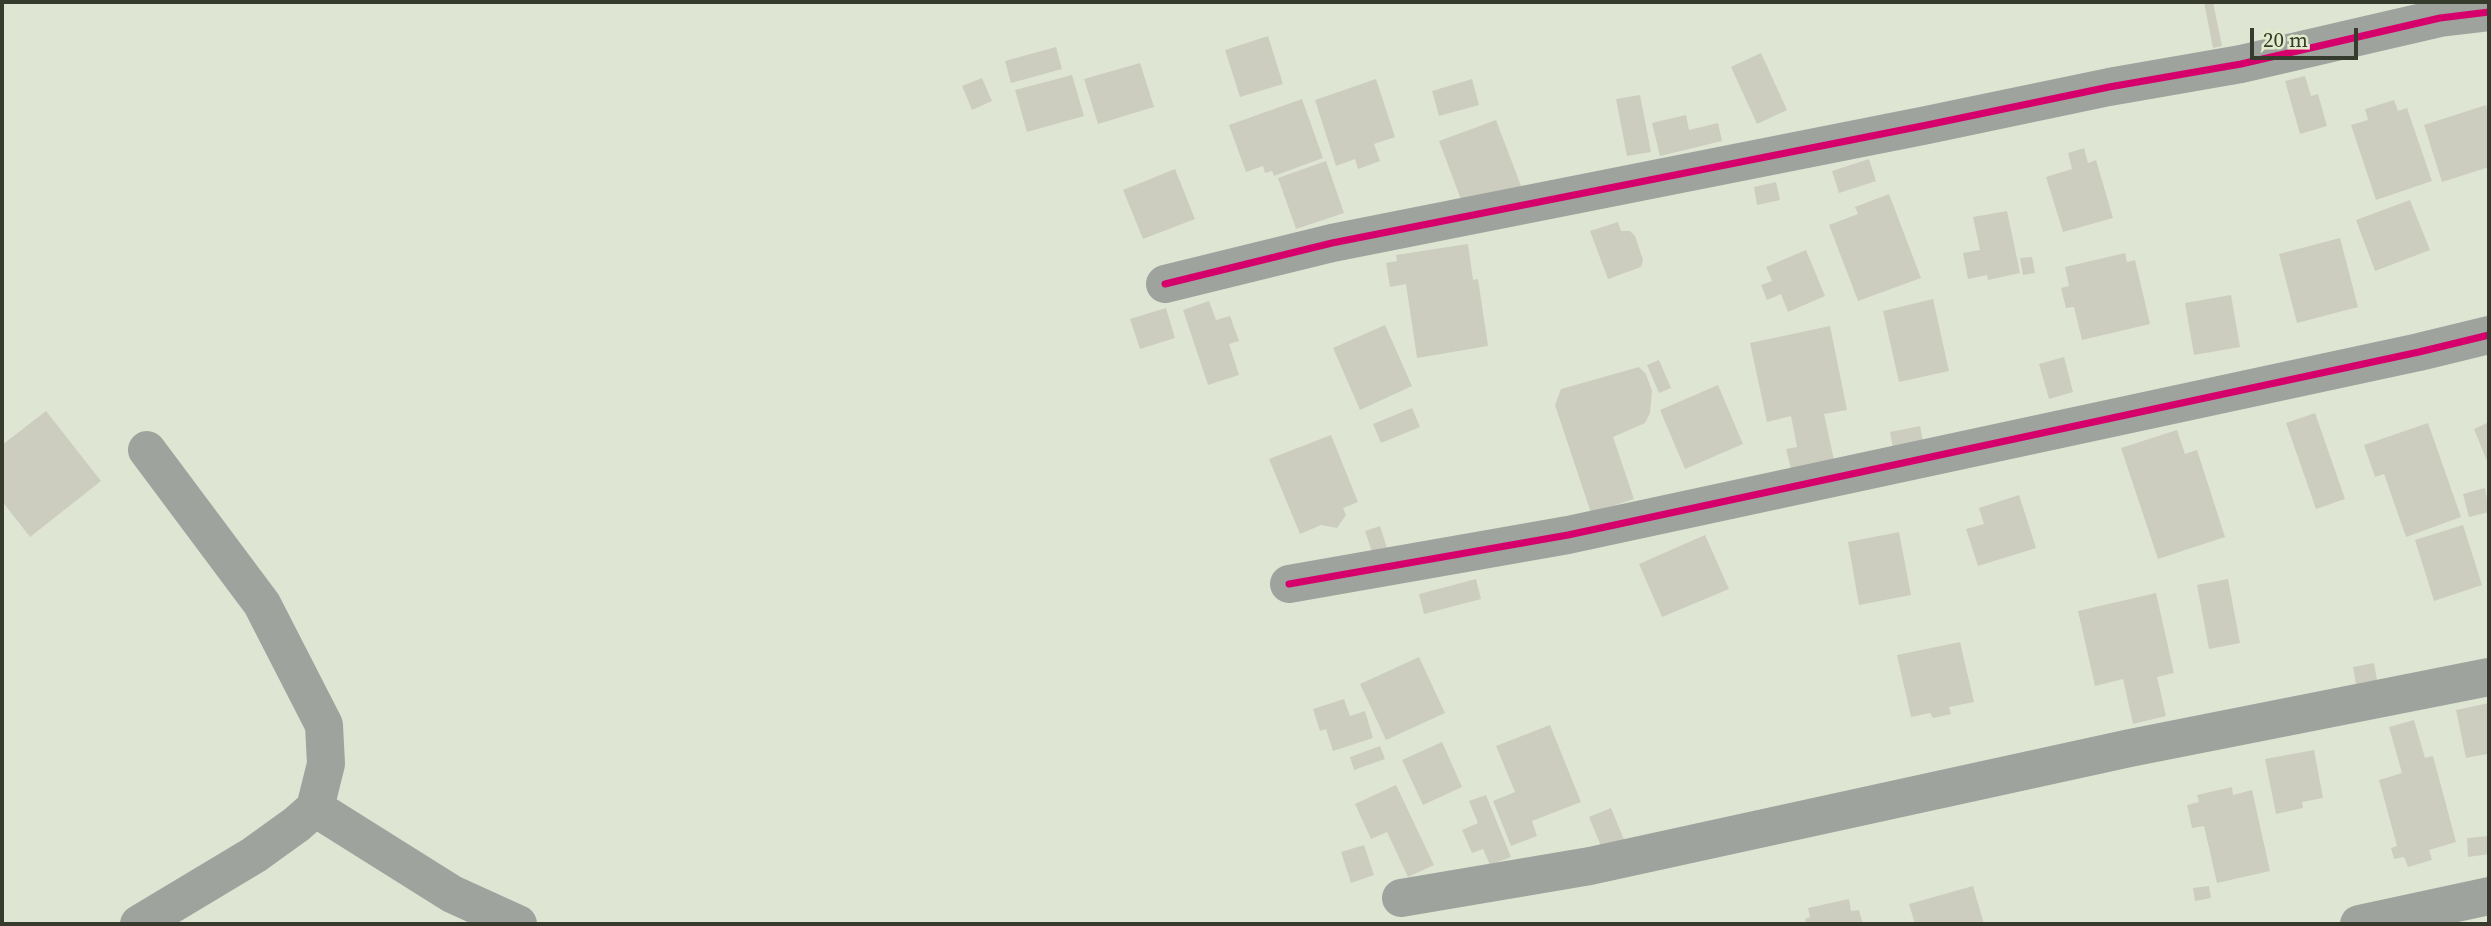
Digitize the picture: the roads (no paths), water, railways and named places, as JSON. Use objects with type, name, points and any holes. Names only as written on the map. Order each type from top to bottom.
[{"type":"street","points":[[1165,284],[1332,243],[2109,87],[2241,64],[2440,18],[2489,12]]},
{"type":"street","points":[[1289,584],[1568,536],[2489,335]]},
{"type":"street","points":[[139,924],[254,855],[315,808],[326,764],[324,725],[262,604],[147,450]]},
{"type":"street","points":[[1401,898],[1590,866],[2130,748],[2489,677]]},
{"type":"street","points":[[315,808],[453,894],[518,924]]},
{"type":"street","points":[[2359,924],[2489,896]]}]
